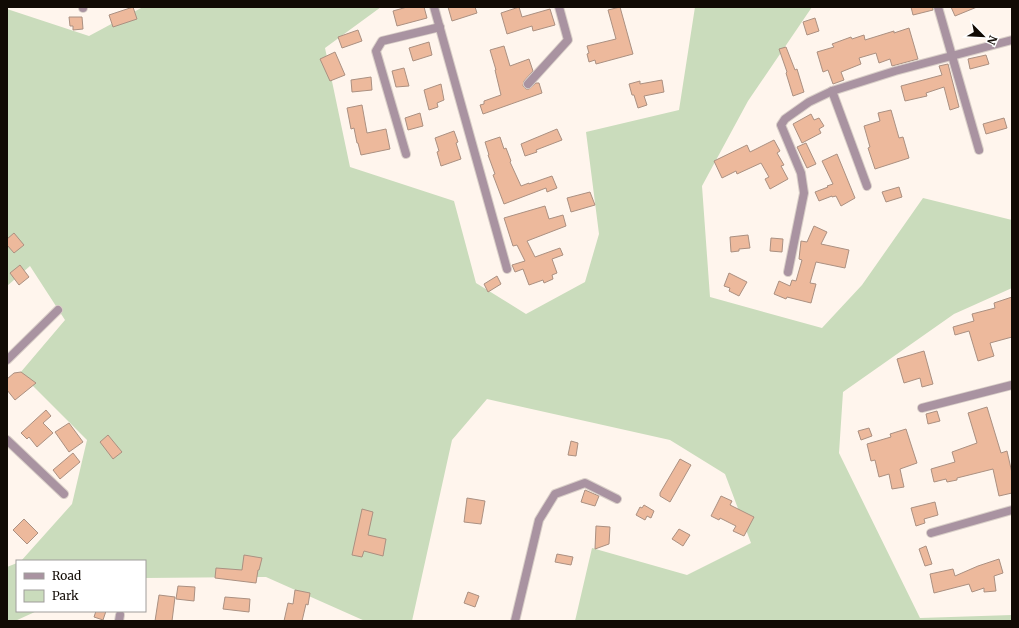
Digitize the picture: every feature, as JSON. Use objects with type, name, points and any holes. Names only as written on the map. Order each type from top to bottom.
[{"type":"street","points":[[434,7],[508,269]]},
{"type":"street","points":[[528,84],[568,40],[559,7]]},
{"type":"street","points":[[938,7],[979,150]]},
{"type":"street","points":[[406,154],[376,51],[382,41],[440,27]]},
{"type":"street","points":[[788,272],[804,193],[801,173],[781,125],[784,119],[809,102],[832,92],[895,72],[1012,40]]},
{"type":"street","points":[[832,92],[867,186]]},
{"type":"street","points":[[7,360],[58,310]]},
{"type":"street","points":[[922,408],[1012,384]]},
{"type":"street","points":[[7,440],[64,494]]},
{"type":"street","points":[[515,621],[539,520],[555,494],[584,483],[617,499]]},
{"type":"street","points":[[931,533],[1012,510]]},
{"type":"green space","points":[[143,7],[381,7],[325,48],[350,167],[454,201],[476,283],[526,314],[585,282],[599,234],[586,132],[679,110],[695,7],[812,7],[748,101],[702,186],[710,297],[822,328],[862,285],[923,198],[1012,220],[1012,288],[954,314],[843,392],[839,453],[920,618],[1012,615],[1012,621],[575,621],[592,548],[687,575],[751,543],[725,474],[670,440],[487,399],[452,440],[412,621],[365,621],[266,577],[146,578],[146,560],[22,560],[72,504],[87,440],[20,373],[65,320],[30,266],[7,286],[7,9],[89,36]]},
{"type":"green space","points":[[16,563],[16,612],[35,612],[15,621],[7,621],[7,567]]},
{"type":"building","points":[[133,7],[137,19],[113,27],[109,15]]},
{"type":"building","points":[[407,7],[424,7],[427,18],[397,26],[393,11]]},
{"type":"building","points":[[448,7],[475,7],[477,13],[452,21]]},
{"type":"building","points":[[519,7],[522,17],[550,9],[555,25],[533,31],[532,26],[507,34],[501,13]]},
{"type":"building","points":[[620,7],[633,54],[596,64],[595,60],[589,62],[587,46],[616,39],[608,10]]},
{"type":"building","points":[[911,7],[933,7],[933,10],[913,15]]},
{"type":"building","points":[[951,7],[977,7],[955,16]]},
{"type":"building","points":[[69,17],[82,17],[83,29],[73,30],[73,26],[70,26]]},
{"type":"building","points":[[815,18],[819,31],[807,35],[803,22]]},
{"type":"building","points":[[909,28],[918,59],[892,66],[890,59],[879,63],[876,53],[859,58],[861,64],[841,72],[844,80],[833,84],[828,70],[823,72],[817,52],[834,47],[832,44],[851,37],[852,39],[864,35],[865,40]]},
{"type":"building","points":[[358,30],[362,41],[342,48],[338,37]]},
{"type":"building","points":[[429,42],[432,55],[413,61],[409,48]]},
{"type":"building","points":[[504,46],[510,66],[529,59],[533,71],[524,81],[523,86],[526,89],[529,89],[536,83],[539,83],[542,93],[483,114],[480,105],[484,104],[484,101],[501,95],[490,50]]},
{"type":"building","points":[[786,47],[795,70],[797,69],[804,92],[793,96],[779,49]]},
{"type":"building","points":[[335,52],[345,75],[330,81],[320,59]]},
{"type":"building","points":[[986,55],[989,64],[970,69],[968,59]]},
{"type":"building","points":[[948,64],[959,107],[950,110],[944,87],[926,93],[927,96],[905,101],[901,86],[942,75],[939,66]]},
{"type":"building","points":[[404,68],[409,86],[396,87],[392,71]]},
{"type":"building","points":[[371,77],[372,90],[352,92],[351,80]]},
{"type":"building","points":[[662,80],[664,92],[644,96],[647,105],[638,108],[629,84],[640,81],[640,84]]},
{"type":"building","points":[[441,84],[444,100],[437,103],[438,107],[429,110],[424,90]]},
{"type":"building","points":[[362,105],[367,133],[386,129],[390,149],[361,155],[354,128],[351,129],[347,108]]},
{"type":"building","points":[[891,110],[899,138],[903,137],[909,158],[875,169],[868,148],[870,147],[864,126],[880,121],[878,113]]},
{"type":"building","points":[[420,113],[423,126],[408,130],[405,118]]},
{"type":"building","points":[[811,114],[814,120],[819,118],[824,126],[819,129],[821,133],[802,143],[793,124]]},
{"type":"building","points":[[1004,118],[1007,128],[986,134],[983,124]]},
{"type":"building","points":[[557,129],[562,140],[525,156],[521,144]]},
{"type":"building","points":[[454,131],[458,142],[456,143],[461,159],[441,166],[435,138]]},
{"type":"building","points":[[500,137],[521,186],[552,176],[557,188],[547,192],[546,188],[504,204],[493,175],[495,174],[485,142]]},
{"type":"building","points":[[774,140],[780,151],[777,153],[784,165],[781,166],[788,179],[770,189],[765,179],[769,177],[761,163],[737,174],[736,171],[722,178],[714,161],[747,145],[750,152]]},
{"type":"building","points":[[806,143],[816,164],[807,168],[797,147]]},
{"type":"building","points":[[837,154],[855,198],[841,206],[836,196],[819,201],[815,192],[833,184],[822,161]]},
{"type":"building","points":[[899,187],[902,197],[886,202],[882,192]]},
{"type":"building","points":[[590,192],[595,205],[571,212],[567,198]]},
{"type":"building","points":[[545,206],[549,219],[563,215],[566,226],[527,241],[535,257],[560,248],[563,255],[552,259],[557,273],[552,275],[553,279],[544,283],[543,280],[529,285],[523,269],[515,272],[512,265],[525,261],[517,245],[513,246],[504,218]]},
{"type":"building","points":[[814,226],[827,232],[821,244],[849,250],[845,268],[816,262],[810,283],[816,284],[811,303],[787,297],[786,299],[774,294],[779,281],[790,286],[792,280],[796,281],[802,260],[799,259],[801,241],[807,242]]},
{"type":"building","points":[[14,233],[24,245],[14,253],[7,245],[7,239]]},
{"type":"building","points":[[748,235],[750,248],[739,249],[739,251],[731,252],[730,237]]},
{"type":"building","points":[[771,238],[783,239],[782,252],[770,251]]},
{"type":"building","points":[[20,265],[29,277],[19,285],[10,273]]},
{"type":"building","points":[[729,273],[747,282],[739,296],[729,291],[730,288],[724,286]]},
{"type":"building","points":[[497,276],[501,284],[488,292],[484,284]]},
{"type":"building","points":[[1012,297],[1012,337],[990,343],[994,356],[978,361],[969,331],[955,335],[953,327],[974,321],[972,314],[995,308],[994,303]]},
{"type":"building","points":[[924,351],[933,384],[922,387],[920,378],[904,383],[897,359]]},
{"type":"building","points":[[21,372],[36,383],[15,400],[7,390],[7,379],[14,373]]},
{"type":"building","points":[[987,407],[1001,453],[1007,451],[1012,473],[1012,493],[999,496],[993,469],[957,478],[957,480],[947,482],[946,479],[934,482],[931,469],[955,462],[952,452],[977,443],[968,413]]},
{"type":"building","points":[[46,410],[51,416],[43,423],[53,433],[37,447],[29,437],[27,439],[21,433]]},
{"type":"building","points":[[937,411],[940,421],[928,424],[926,414]]},
{"type":"building","points":[[69,423],[83,442],[69,452],[55,432]]},
{"type":"building","points":[[869,428],[872,436],[861,440],[858,431]]},
{"type":"building","points":[[906,429],[917,463],[900,469],[904,487],[892,489],[889,474],[879,477],[875,460],[871,461],[867,444],[891,437],[890,434]]},
{"type":"building","points":[[108,435],[122,452],[113,459],[100,442]]},
{"type":"building","points":[[571,441],[578,443],[576,456],[568,455]]},
{"type":"building","points":[[73,453],[80,462],[60,479],[53,470]]},
{"type":"building","points":[[680,459],[691,465],[670,502],[660,496],[660,493]]},
{"type":"building","points":[[585,490],[599,496],[595,506],[581,502]]},
{"type":"building","points":[[721,496],[732,501],[730,505],[754,517],[744,536],[733,531],[736,526],[720,518],[719,520],[711,516]]},
{"type":"building","points":[[467,498],[485,501],[481,524],[464,522]]},
{"type":"building","points":[[935,502],[938,515],[924,519],[925,523],[916,526],[911,508]]},
{"type":"building","points":[[644,505],[654,511],[651,518],[647,516],[645,520],[636,515],[640,507],[642,508]]},
{"type":"building","points":[[362,509],[373,512],[368,535],[386,539],[383,556],[364,551],[362,557],[352,555]]},
{"type":"building","points":[[24,519],[38,533],[27,544],[13,530]]},
{"type":"building","points":[[596,526],[610,527],[609,544],[595,549]]},
{"type":"building","points":[[679,529],[690,535],[683,546],[672,539]]},
{"type":"building","points":[[926,546],[932,564],[925,566],[919,549]]},
{"type":"building","points":[[557,554],[573,557],[571,565],[555,562]]},
{"type":"building","points":[[244,555],[262,558],[256,583],[215,578],[216,568],[242,570]]},
{"type":"building","points":[[999,559],[1003,573],[994,576],[996,591],[984,592],[984,588],[972,592],[969,584],[934,593],[930,574],[953,569],[955,576]]},
{"type":"building","points":[[178,586],[195,587],[194,601],[176,599]]},
{"type":"building","points":[[295,590],[310,593],[308,605],[306,604],[302,621],[284,621],[288,603],[293,604]]},
{"type":"building","points":[[468,592],[479,596],[475,607],[464,603]]},
{"type":"building","points":[[159,595],[175,597],[172,621],[155,621]]},
{"type":"building","points":[[225,597],[250,599],[249,612],[223,609]]},
{"type":"building","points":[[96,612],[106,612],[103,620],[94,617]]}]
